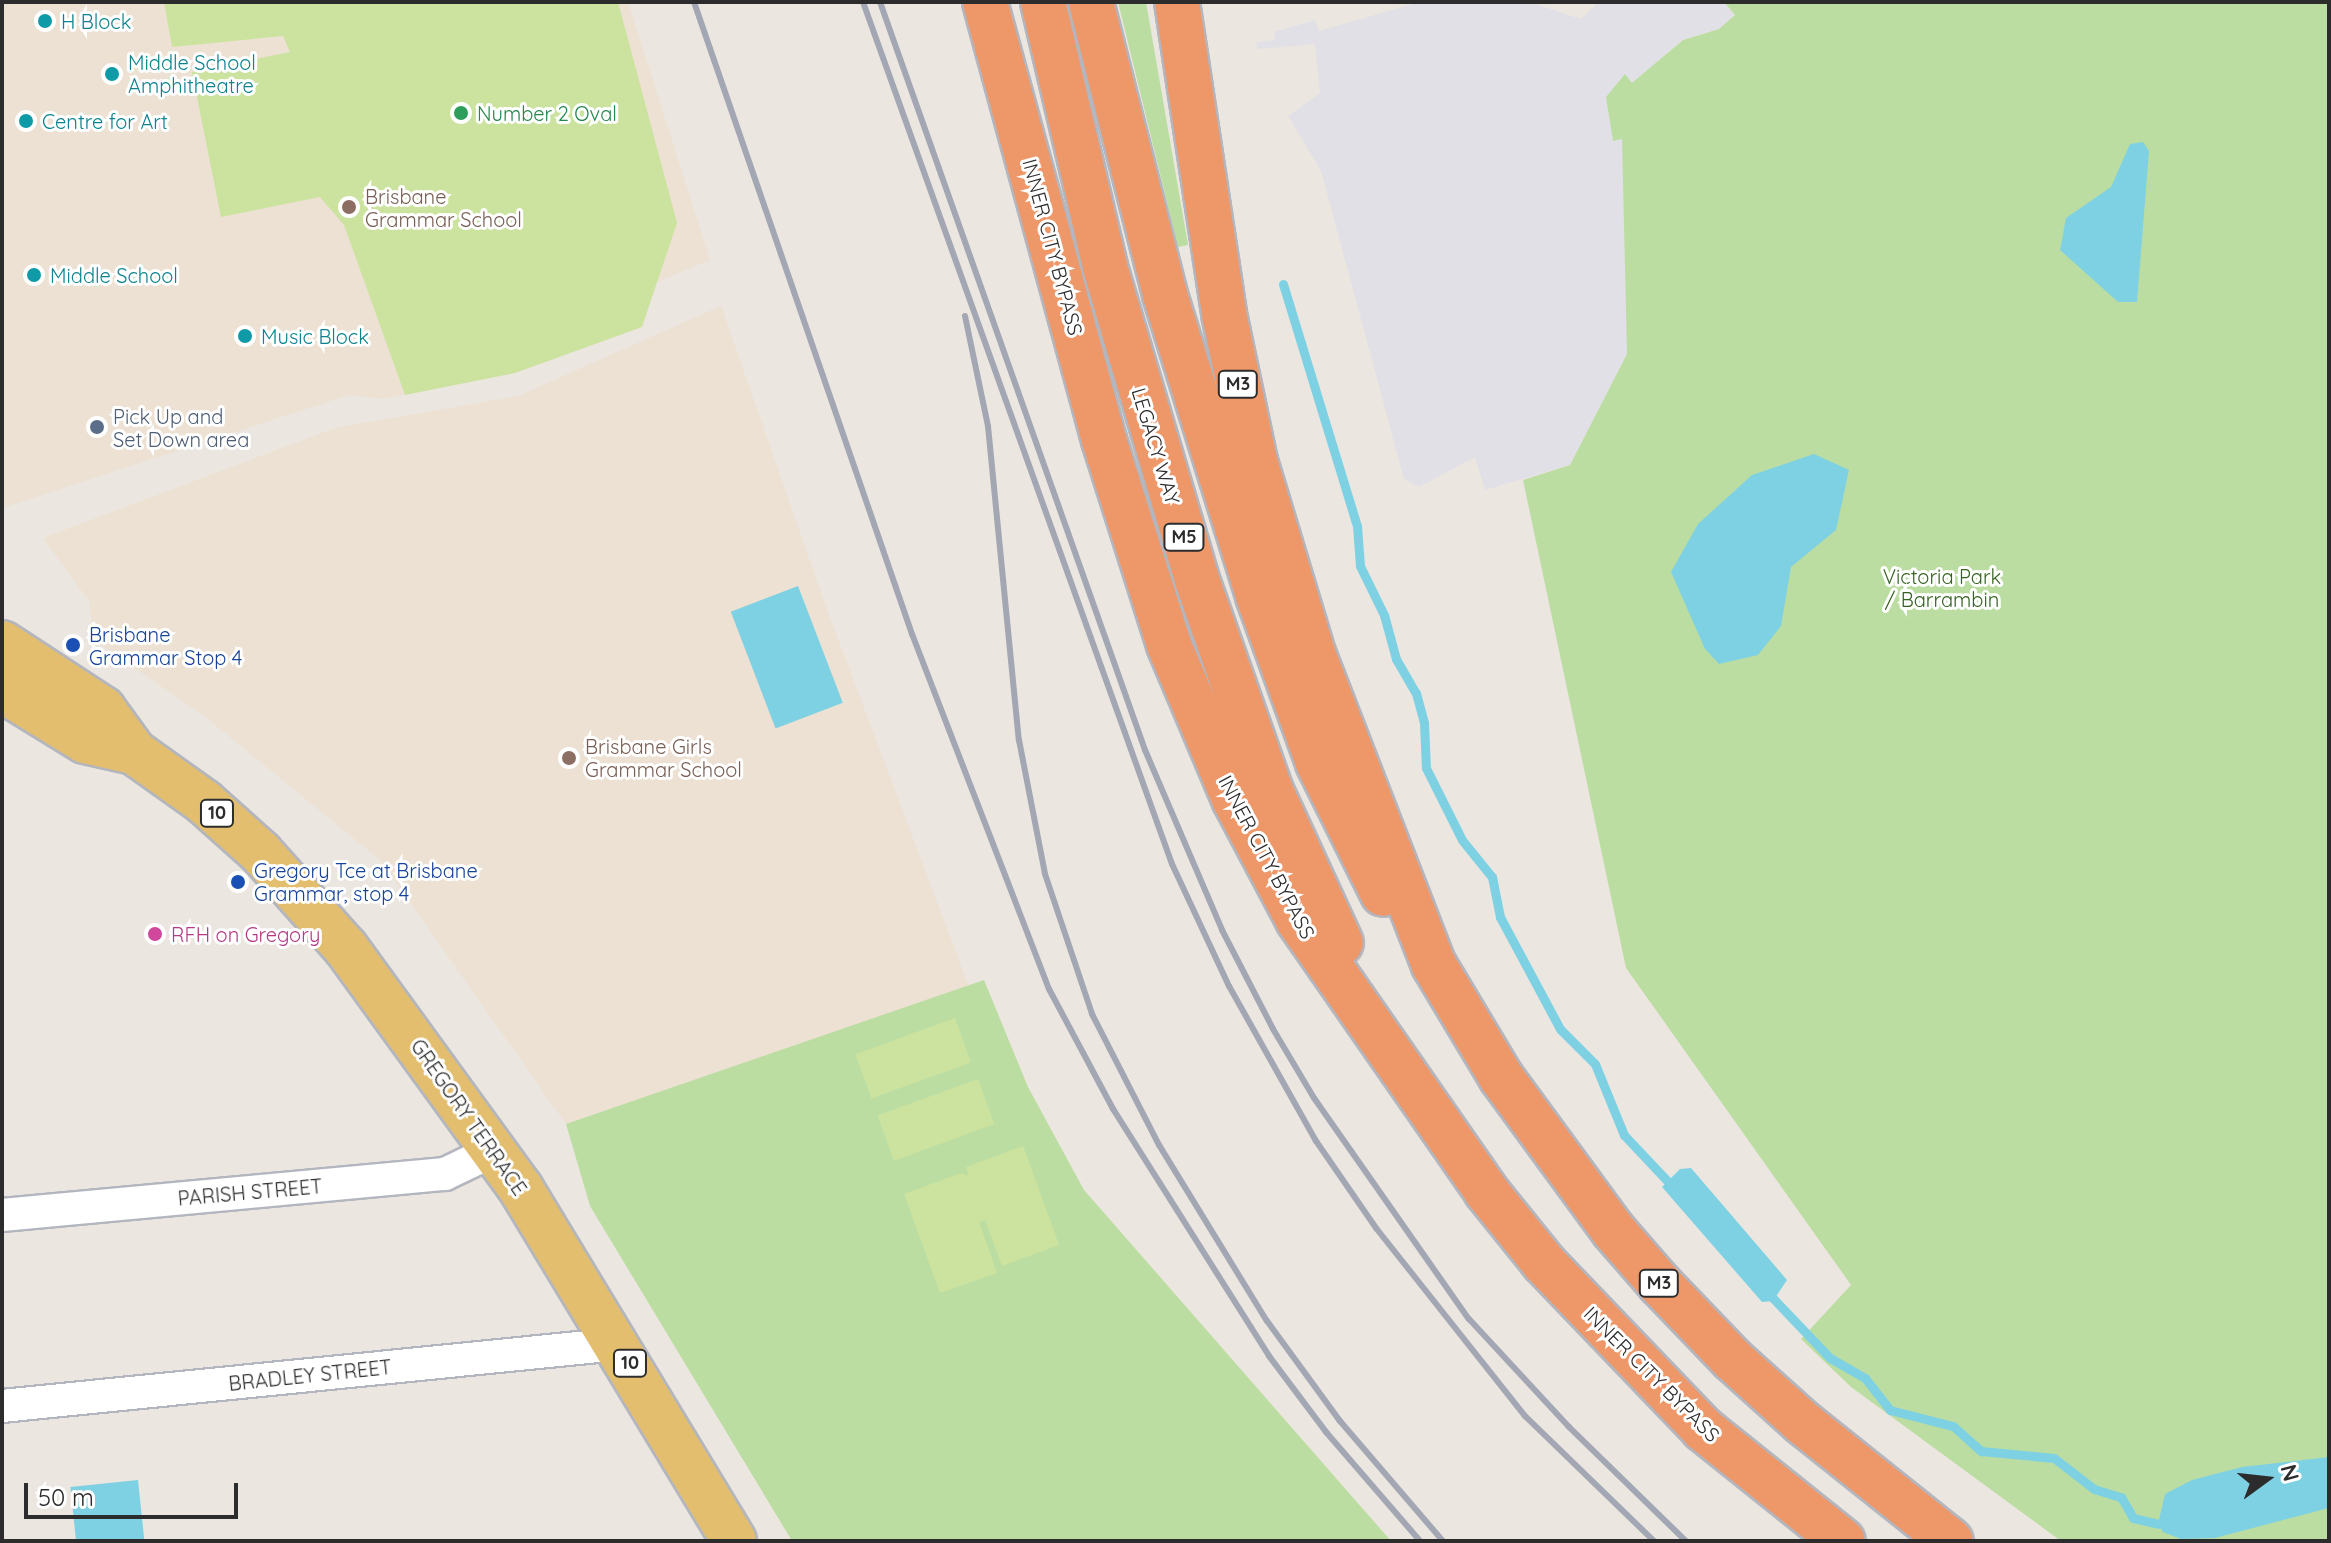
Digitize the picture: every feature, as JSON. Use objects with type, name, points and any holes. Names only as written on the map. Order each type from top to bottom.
[{"type":"highway","name":"INNER CITY BYPASS","points":[[985,2],[1104,440],[1169,645],[1263,857],[1340,986],[1486,1191],[1632,1359],[1703,1429],[1843,1541]]},
{"type":"highway","name":"LEGACY WAY","points":[[1043,2],[1129,356],[1226,670],[1271,791],[1388,1052]]},
{"type":"highway","name":"M5","points":[[1091,2],[1165,295],[1297,709],[1351,839],[1390,906],[1434,965]]},
{"type":"highway","name":"M3","points":[[1177,2],[1224,314],[1255,461],[1314,656],[1434,965],[1501,1077],[1613,1230],[1660,1284],[1733,1360],[1803,1423],[1951,1541]]},
{"type":"main road","name":"GREGORY TERRACE","points":[[2,643],[103,709],[134,752],[204,802],[292,884],[346,948],[493,1151],[618,1344],[734,1541]]},
{"type":"main road","name":"GREGORY TERRACE","points":[[2,690],[85,741],[134,752]]},
{"type":"street","name":"PARISH STREET","points":[[2,1215],[445,1174],[493,1151]]},
{"type":"street","name":"BRADLEY STREET","points":[[2,1406],[618,1344]]},
{"type":"shaded area","name":"Brisbane Grammar School","points":[[2,2],[628,2],[710,260],[657,282],[642,327],[515,373],[383,399],[349,395],[2,508]]},
{"type":"shaded area","points":[[1420,2],[1529,2],[1581,19],[1599,2],[1724,2],[1735,15],[1719,29],[1682,40],[1632,84],[1624,74],[1614,140],[1622,138],[1626,186],[1627,354],[1570,465],[1485,490],[1475,457],[1419,487],[1404,479],[1321,171],[1288,116],[1320,93],[1315,44],[1258,49],[1256,42],[1275,40],[1274,32],[1315,20],[1319,31]]},
{"type":"shaded area","name":"Brisbane Girls Grammar School","points":[[721,306],[826,607],[969,987],[566,1124],[380,860],[203,715],[94,640],[89,601],[43,538],[335,428],[518,396]]},
{"type":"green space","points":[[164,2],[618,2],[677,223],[642,327],[515,373],[405,395],[344,225],[320,197],[221,217],[192,72],[290,52],[283,36],[172,47]]},
{"type":"green space","points":[[1118,2],[1146,2],[1188,245],[1178,247]]},
{"type":"green space","name":"Victoria Park / Barrambin","points":[[1724,2],[2329,2],[2329,1541],[2061,1541],[1851,1387],[1801,1339],[1851,1285],[1626,968],[1523,480],[1570,465],[1627,354],[1622,139],[1613,141],[1606,97],[1625,74],[1632,83],[1683,40],[1719,29],[1735,15]]},
{"type":"green space","points":[[984,980],[1028,1087],[1084,1190],[1391,1541],[792,1541],[590,1206],[566,1124]]},
{"type":"green space","points":[[955,1018],[971,1062],[871,1098],[855,1054]]},
{"type":"green space","points":[[978,1079],[994,1124],[894,1161],[877,1116]]},
{"type":"green space","points":[[1023,1146],[1059,1245],[1002,1266],[985,1220],[979,1222],[997,1273],[940,1293],[904,1194],[961,1173],[969,1176],[966,1167]]},
{"type":"water","points":[[2143,142],[2149,151],[2137,302],[2118,302],[2060,250],[2066,218],[2111,187],[2130,144]]},
{"type":"water","points":[[1814,454],[1849,470],[1836,530],[1791,567],[1781,626],[1758,655],[1719,664],[1705,649],[1671,572],[1698,524],[1752,475]]},
{"type":"water","points":[[798,586],[843,703],[776,729],[731,612]]},
{"type":"water","points":[[1691,1168],[1787,1280],[1773,1301],[1762,1302],[1662,1187],[1680,1169]]},
{"type":"water","points":[[2329,1457],[2329,1508],[2215,1538],[2181,1539],[2163,1532],[2158,1524],[2165,1494],[2192,1480],[2242,1467]]},
{"type":"water","points":[[138,1480],[144,1541],[76,1541],[70,1487]]},
{"type":"waterway","points":[[1283,284],[1357,526],[1360,566],[1384,615],[1396,659],[1416,693],[1424,723],[1426,768],[1462,840],[1492,877],[1500,917],[1560,1029],[1595,1064],[1624,1135],[1673,1187]]},
{"type":"waterway","points":[[1768,1293],[1830,1358],[1865,1378],[1890,1410],[1953,1426],[1981,1451],[2054,1458],[2094,1489],[2121,1497],[2133,1518],[2158,1524]]},
{"type":"railway","points":[[694,2],[912,634],[1049,989],[1113,1109],[1269,1356],[1326,1432],[1420,1541]]},
{"type":"railway","points":[[863,2],[1172,864],[1229,986],[1316,1141],[1376,1228],[1525,1416],[1654,1541]]},
{"type":"railway","points":[[880,2],[1145,750],[1222,930],[1273,1029],[1314,1098],[1469,1319],[1569,1427],[1686,1541]]},
{"type":"railway","points":[[965,316],[988,426],[1019,740],[1045,874],[1092,1014],[1159,1145],[1267,1321],[1340,1421],[1443,1541]]},
{"type":"place","name":"H Block","points":[[45,21]]},
{"type":"place","name":"Middle School Amphitheatre","points":[[112,74]]},
{"type":"place","name":"Number 2 Oval","points":[[461,113]]},
{"type":"place","name":"Centre for Art","points":[[26,121]]},
{"type":"place","name":"Brisbane Grammar School","points":[[349,207]]},
{"type":"place","name":"Middle School","points":[[34,275]]},
{"type":"place","name":"Music Block","points":[[245,336]]},
{"type":"place","name":"Pick Up and Set Down area","points":[[97,427]]},
{"type":"place","name":"Brisbane Grammar Stop 4","points":[[73,645]]},
{"type":"place","name":"Brisbane Girls Grammar School","points":[[569,758]]},
{"type":"place","name":"Gregory Tce at Brisbane Grammar, stop 4","points":[[238,882]]},
{"type":"place","name":"RFH on Gregory","points":[[155,934]]}]
